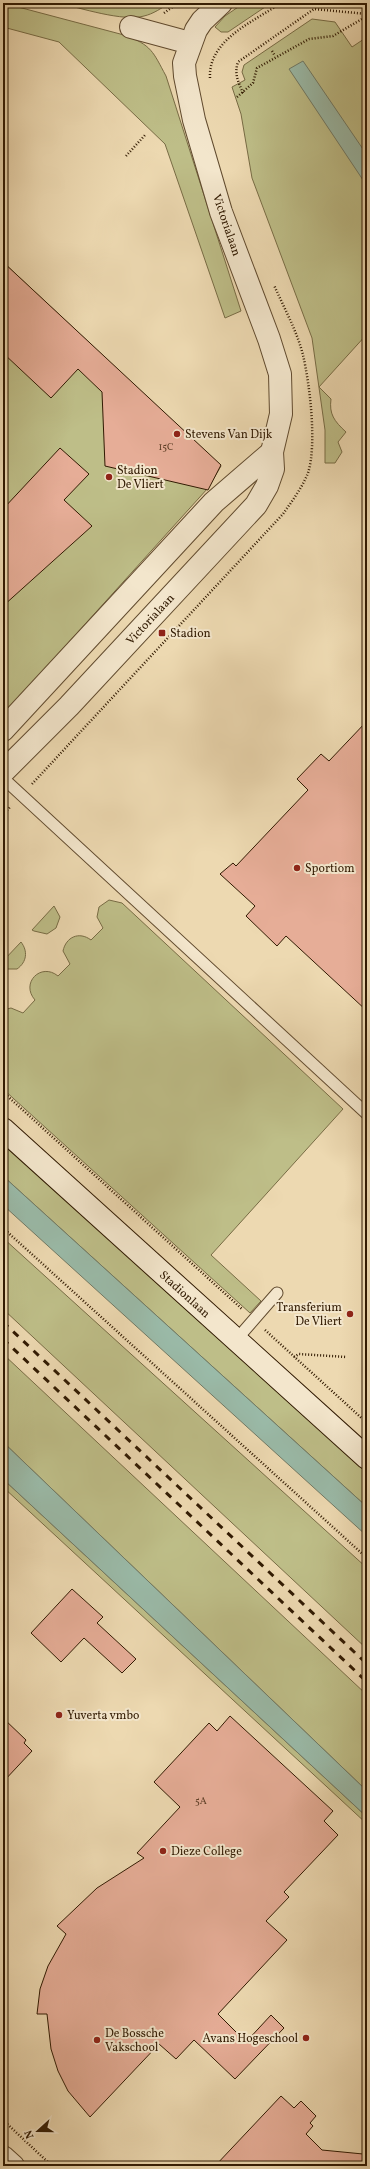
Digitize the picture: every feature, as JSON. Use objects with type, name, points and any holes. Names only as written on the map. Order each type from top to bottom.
[{"type":"street","name":"Victorialaan","points":[[3,772],[74,700],[256,505],[267,486],[273,469],[272,452],[281,414],[280,374],[270,339],[222,212],[194,120],[185,76],[184,63],[190,43],[202,20],[221,4]]},
{"type":"street","points":[[131,27],[190,43]]},
{"type":"street","points":[[3,730],[214,502],[272,452]]},
{"type":"street","name":"Stadionlaan","points":[[3,1129],[367,1458]]},
{"type":"street","points":[[3,2157],[12,2166]]},
{"type":"lane","points":[[3,778],[367,1114]]},
{"type":"lane","points":[[236,1340],[276,1293]]},
{"type":"path","points":[[210,82],[212,60],[218,48],[224,42],[280,3]]},
{"type":"path","points":[[243,93],[236,78],[235,71],[238,62],[314,9],[367,15]]},
{"type":"path","points":[[237,96],[243,93],[253,83],[257,68],[275,56],[309,39],[333,36],[367,15]]},
{"type":"path","points":[[272,51],[275,56]]},
{"type":"path","points":[[126,156],[146,134]]},
{"type":"path","points":[[3,816],[283,514],[297,494],[307,474],[313,453]]},
{"type":"path","points":[[3,1092],[367,1422]]},
{"type":"path","points":[[3,1228],[367,1558]]},
{"type":"path","points":[[294,1357],[300,1354],[347,1357]]},
{"type":"path","points":[[3,2120],[52,2166]]},
{"type":"green space","points":[[3,3],[124,35],[141,42],[151,50],[166,76],[241,311],[225,318],[165,144],[59,42],[3,27]]},
{"type":"green space","points":[[59,3],[169,3],[151,14],[125,17],[102,14]]},
{"type":"green space","points":[[244,3],[271,3],[228,32],[221,32],[215,27],[225,16]]},
{"type":"green space","points":[[312,19],[335,22],[352,47],[367,37],[367,334],[319,387],[331,399],[333,417],[346,432],[338,442],[342,452],[335,463],[325,463],[325,430],[312,338],[252,178],[241,114],[232,87],[245,80],[242,72],[244,65]]},
{"type":"green space","name":"Stadion De Vliert","points":[[3,262],[221,466],[208,488],[3,715]]},
{"type":"green space","points":[[109,900],[122,903],[343,1109],[211,1255],[261,1301],[250,1313],[3,1089],[3,1010],[11,1008],[23,1013],[35,1000],[31,994],[30,987],[34,976],[45,971],[52,972],[58,976],[70,964],[63,951],[67,942],[78,936],[86,937],[91,940],[103,928],[97,917],[99,907]]},
{"type":"green space","points":[[54,906],[60,917],[56,928],[47,934],[32,930]]},
{"type":"green space","points":[[21,942],[25,949],[25,960],[23,963],[17,969],[3,969],[3,961]]},
{"type":"green space","points":[[3,1144],[367,1473],[367,1507],[3,1176]]},
{"type":"green space","points":[[3,1238],[367,1568],[367,1649],[3,1309]]},
{"type":"green space","points":[[3,1354],[367,1695],[367,1791],[3,1442]]},
{"type":"green space","points":[[3,1479],[367,1817],[367,1824],[3,1487]]},
{"type":"shaded area","points":[[303,61],[367,155],[367,186],[289,69]]},
{"type":"shaded area","points":[[3,1176],[367,1507],[367,1536],[3,1205]]},
{"type":"shaded area","points":[[3,1442],[367,1791],[367,1817],[3,1479]]},
{"type":"building","points":[[3,262],[221,465],[208,490],[105,466],[102,392],[78,369],[51,398],[3,353]]},
{"type":"building","points":[[60,448],[89,474],[64,500],[92,526],[3,606],[3,509]]},
{"type":"building","name":"Sportiom","points":[[367,721],[367,1011],[286,936],[277,946],[246,916],[255,906],[220,874],[233,863],[236,866],[308,790],[297,779],[321,754],[329,761]]},
{"type":"building","points":[[72,1589],[103,1617],[97,1623],[136,1659],[122,1673],[84,1638],[61,1662],[31,1633]]},
{"type":"building","points":[[230,1716],[333,1811],[324,1821],[338,1835],[284,1892],[289,1897],[266,1921],[287,1940],[218,2014],[246,2042],[271,2015],[284,2028],[235,2079],[194,2040],[176,2059],[159,2044],[90,2117],[68,2091],[58,2071],[51,2049],[47,2014],[37,2014],[40,1989],[48,1966],[66,1934],[57,1926],[97,1888],[144,1858],[137,1853],[180,1807],[154,1782],[209,1723],[217,1731]]},
{"type":"building","points":[[3,1718],[26,1740],[24,1743],[32,1751],[3,1782]]},
{"type":"building","points":[[281,2096],[294,2108],[301,2101],[316,2116],[310,2123],[313,2126],[306,2134],[322,2150],[363,2154],[362,2166],[215,2166]]},
{"type":"railway","points":[[3,1322],[367,1664]]},
{"type":"railway","points":[[3,1339],[367,1682]]},
{"type":"place","name":"Stevens Van Dijk","points":[[177,434]]},
{"type":"place","name":"Stadion De Vliert","points":[[109,477]]},
{"type":"place","name":"Stadion","points":[[162,633]]},
{"type":"place","name":"Sportiom","points":[[297,868]]},
{"type":"place","name":"Transferium De Vliert","points":[[350,1314]]},
{"type":"place","name":"Yuverta vmbo","points":[[59,1715]]},
{"type":"place","name":"Dieze College","points":[[163,1851]]},
{"type":"place","name":"Avans Hogeschool","points":[[306,2038]]},
{"type":"place","name":"De Bossche Vakschool","points":[[97,2040]]}]
